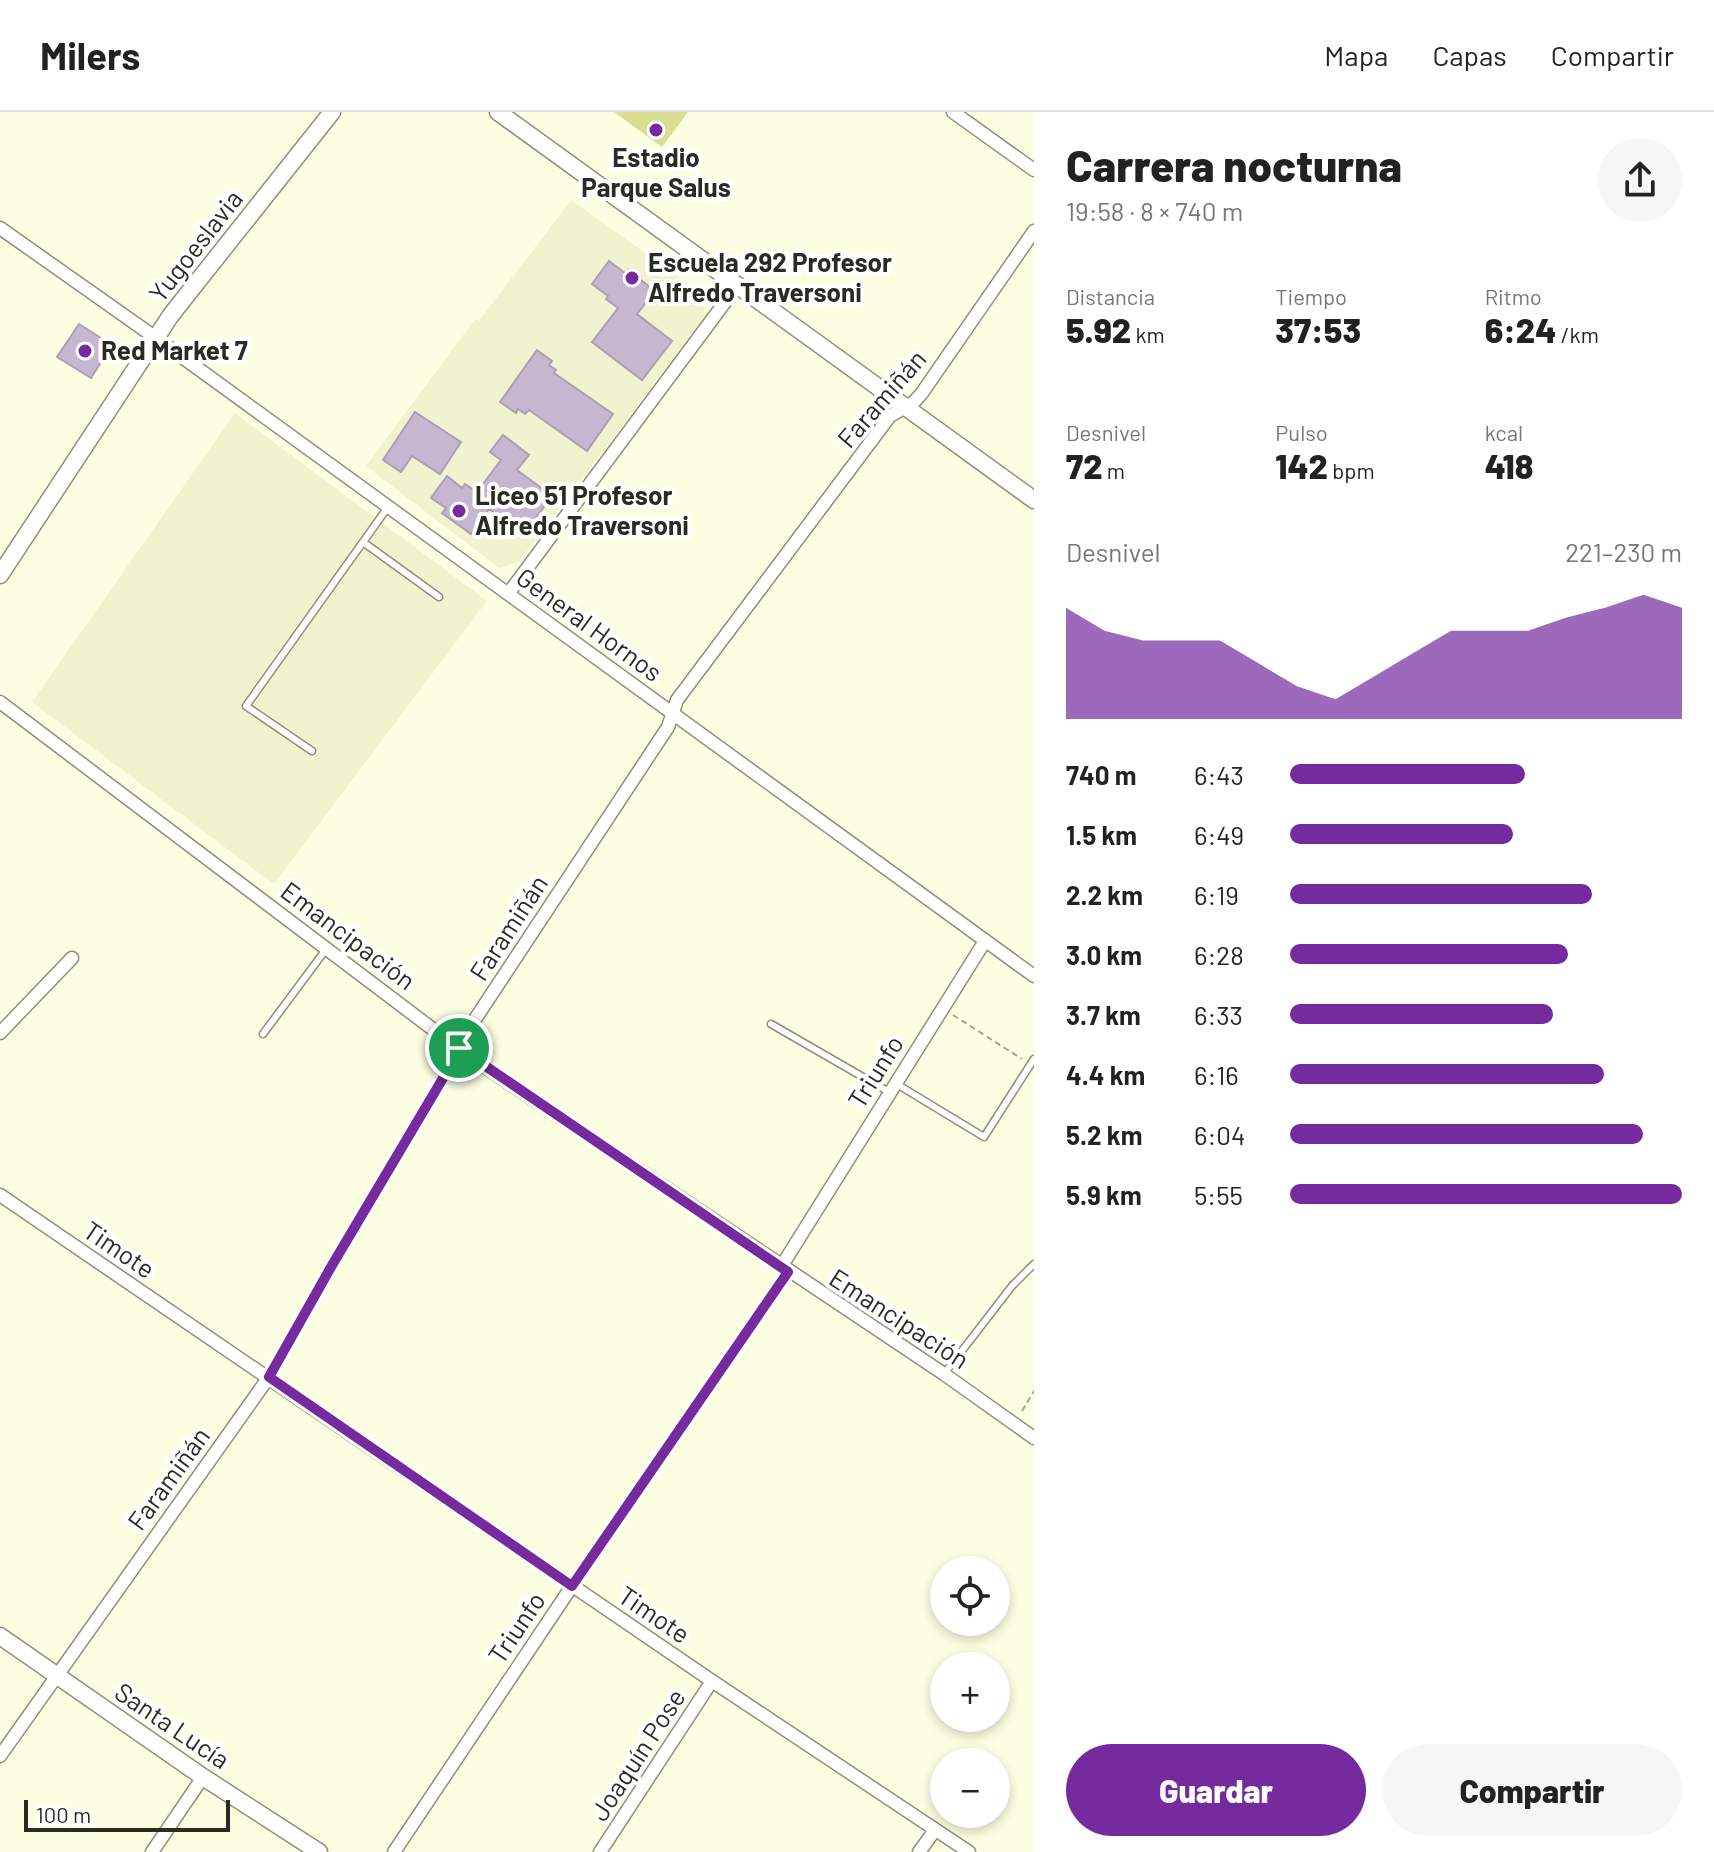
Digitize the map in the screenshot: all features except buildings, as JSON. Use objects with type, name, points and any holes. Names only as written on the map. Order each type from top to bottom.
[{"type":"street","name":"Yugoeslavia","points":[[0,575],[171,315],[332,112]]},
{"type":"street","points":[[498,112],[1034,500]]},
{"type":"street","points":[[953,112],[1034,170]]},
{"type":"street","name":"General Hornos","points":[[0,228],[1034,976]]},
{"type":"street","name":"Faramiñán","points":[[0,1756],[269,1377],[449,1068],[462,1039],[668,727],[677,700],[890,416],[922,393],[1034,231]]},
{"type":"street","points":[[508,594],[737,286]]},
{"type":"street","name":"Emancipación","points":[[0,702],[459,1048],[784,1270],[944,1374],[1034,1438]]},
{"type":"street","name":"Triunfo","points":[[394,1852],[784,1270],[892,1087],[985,941]]},
{"type":"street","points":[[0,1033],[72,958]]},
{"type":"street","name":"Timote","points":[[0,1195],[712,1681],[969,1852]]},
{"type":"street","name":"Santa Lucía","points":[[0,1636],[203,1777],[319,1852]]},
{"type":"street","name":"Joaquín Pose","points":[[600,1852],[712,1681]]},
{"type":"street","points":[[152,1852],[203,1777]]},
{"type":"street","points":[[919,1852],[935,1830]]},
{"type":"lane","points":[[312,751],[246,706],[388,507]]},
{"type":"lane","points":[[363,542],[439,597]]},
{"type":"lane","points":[[263,1034],[327,948]]},
{"type":"lane","points":[[771,1024],[984,1137],[1032,1062]]},
{"type":"lane","points":[[944,1374],[1012,1286],[1034,1264]]},
{"type":"path","points":[[942,1008],[1032,1062]]},
{"type":"path","points":[[1014,1424],[1034,1391]]},
{"type":"shaded area","points":[[571,200],[701,293],[705,316],[519,562],[499,568],[366,466],[475,319],[479,321]]},
{"type":"shaded area","points":[[235,413],[487,601],[274,884],[32,702]]},
{"type":"green space","name":"Estadio Parque Salus","points":[[614,112],[688,112],[662,147]]},
{"type":"place","name":"Estadio Parque Salus","points":[[656,130]]},
{"type":"place","name":"Escuela 292 Profesor Alfredo Traversoni","points":[[632,278]]},
{"type":"place","name":"Red Market 7","points":[[85,351]]},
{"type":"place","name":"Liceo 51 Profesor Alfredo Traversoni","points":[[459,511]]},
{"type":"route","points":[[459,1048],[788,1272],[572,1586],[269,1377],[459,1048]]}]
